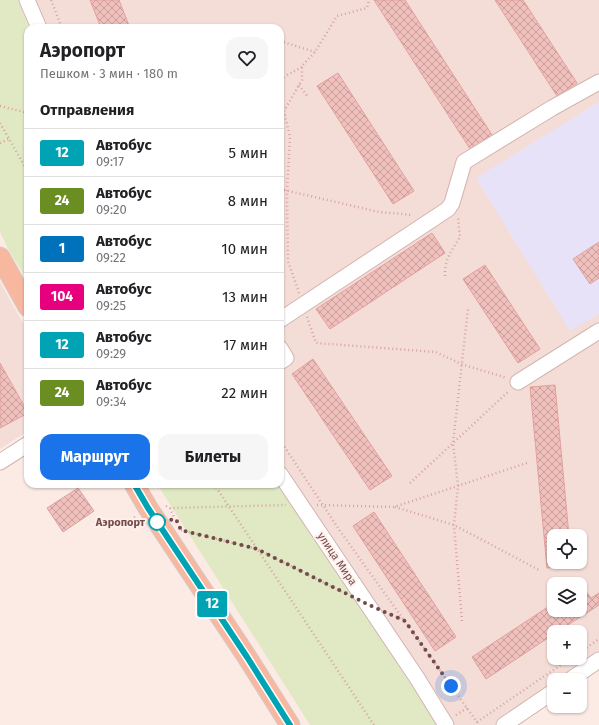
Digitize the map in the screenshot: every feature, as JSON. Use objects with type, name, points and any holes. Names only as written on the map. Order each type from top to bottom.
[{"type":"main road","points":[[0,257],[24,300]]},
{"type":"main road","points":[[136,488],[290,725]]},
{"type":"street","points":[[27,0],[37,24]]},
{"type":"street","points":[[284,317],[448,208],[452,203],[464,162],[552,108],[599,82]]},
{"type":"street","points":[[518,382],[599,331]]},
{"type":"street","points":[[0,462],[24,447]]},
{"type":"street","name":"улица Мира","points":[[284,480],[417,678],[446,725]]},
{"type":"street","points":[[580,673],[599,660]]},
{"type":"street","points":[[504,725],[547,696]]},
{"type":"path","points":[[51,0],[60,24]]},
{"type":"path","points":[[284,77],[302,66],[315,52],[337,16],[367,8],[369,0]]},
{"type":"path","points":[[284,42],[315,52]]},
{"type":"path","points":[[302,66],[302,80],[284,111],[290,136],[287,191],[288,261],[316,343],[436,352],[462,364],[518,382],[410,484]]},
{"type":"path","points":[[299,86],[308,97]]},
{"type":"path","points":[[0,106],[24,111]]},
{"type":"path","points":[[0,123],[24,165]]},
{"type":"path","points":[[0,143],[9,139]]},
{"type":"path","points":[[284,191],[379,212],[436,217]]},
{"type":"path","points":[[445,276],[448,257],[460,237],[458,218],[452,203]]},
{"type":"path","points":[[462,621],[454,525],[458,486],[453,443],[468,309]]},
{"type":"path","points":[[284,446],[323,506],[477,722],[561,665]]},
{"type":"path","points":[[394,507],[527,463]]},
{"type":"path","points":[[217,488],[374,725]]},
{"type":"path","points":[[164,505],[170,508],[300,505],[394,507],[454,525],[539,570]]},
{"type":"path","points":[[170,508],[176,519]]},
{"type":"path","points":[[178,524],[181,530],[257,549],[347,594]]},
{"type":"path","points":[[367,604],[405,621]]},
{"type":"path","points":[[587,647],[599,639]]},
{"type":"shaded area","points":[[27,0],[599,0],[599,660],[580,673],[547,673],[547,696],[504,725],[446,725],[284,480],[284,24],[37,24]]},
{"type":"shaded area","points":[[599,102],[599,314],[570,331],[476,178]]},
{"type":"shaded area","points":[[0,282],[24,325],[24,434],[0,449]]},
{"type":"green space","points":[[0,0],[18,0],[27,24],[24,24],[24,275],[9,251],[0,232]]},
{"type":"green space","points":[[160,488],[282,488],[438,725],[310,725]]},
{"type":"building","points":[[90,0],[119,0],[128,24],[99,24]]},
{"type":"building","points":[[374,0],[405,0],[494,138],[472,152]]},
{"type":"building","points":[[495,0],[523,0],[577,83],[557,96]]},
{"type":"building","points":[[338,73],[414,191],[393,204],[317,86]]},
{"type":"building","points":[[432,233],[445,253],[330,329],[316,309]]},
{"type":"building","points":[[599,242],[599,278],[590,284],[573,259]]},
{"type":"building","points":[[485,265],[540,349],[518,363],[463,279]]},
{"type":"building","points":[[313,359],[392,476],[370,490],[292,374]]},
{"type":"building","points":[[0,363],[24,406],[24,415],[0,428]]},
{"type":"building","points":[[555,385],[568,529],[547,529],[547,568],[530,387]]},
{"type":"building","points":[[78,488],[94,511],[63,532],[47,508]]},
{"type":"building","points":[[374,512],[456,637],[435,651],[353,526]]},
{"type":"building","points":[[587,593],[591,598],[599,593],[599,605],[587,613]]},
{"type":"building","points":[[547,608],[547,617],[580,617],[568,625],[547,625],[547,639],[486,679],[472,657]]},
{"type":"bus line","name":"12","points":[[136,488],[290,725]]},
{"type":"place","name":"Аэропорт","points":[[157,522]]},
{"type":"route","points":[[157,522],[176,519],[181,530],[257,549],[367,604],[405,621],[451,686]]}]
